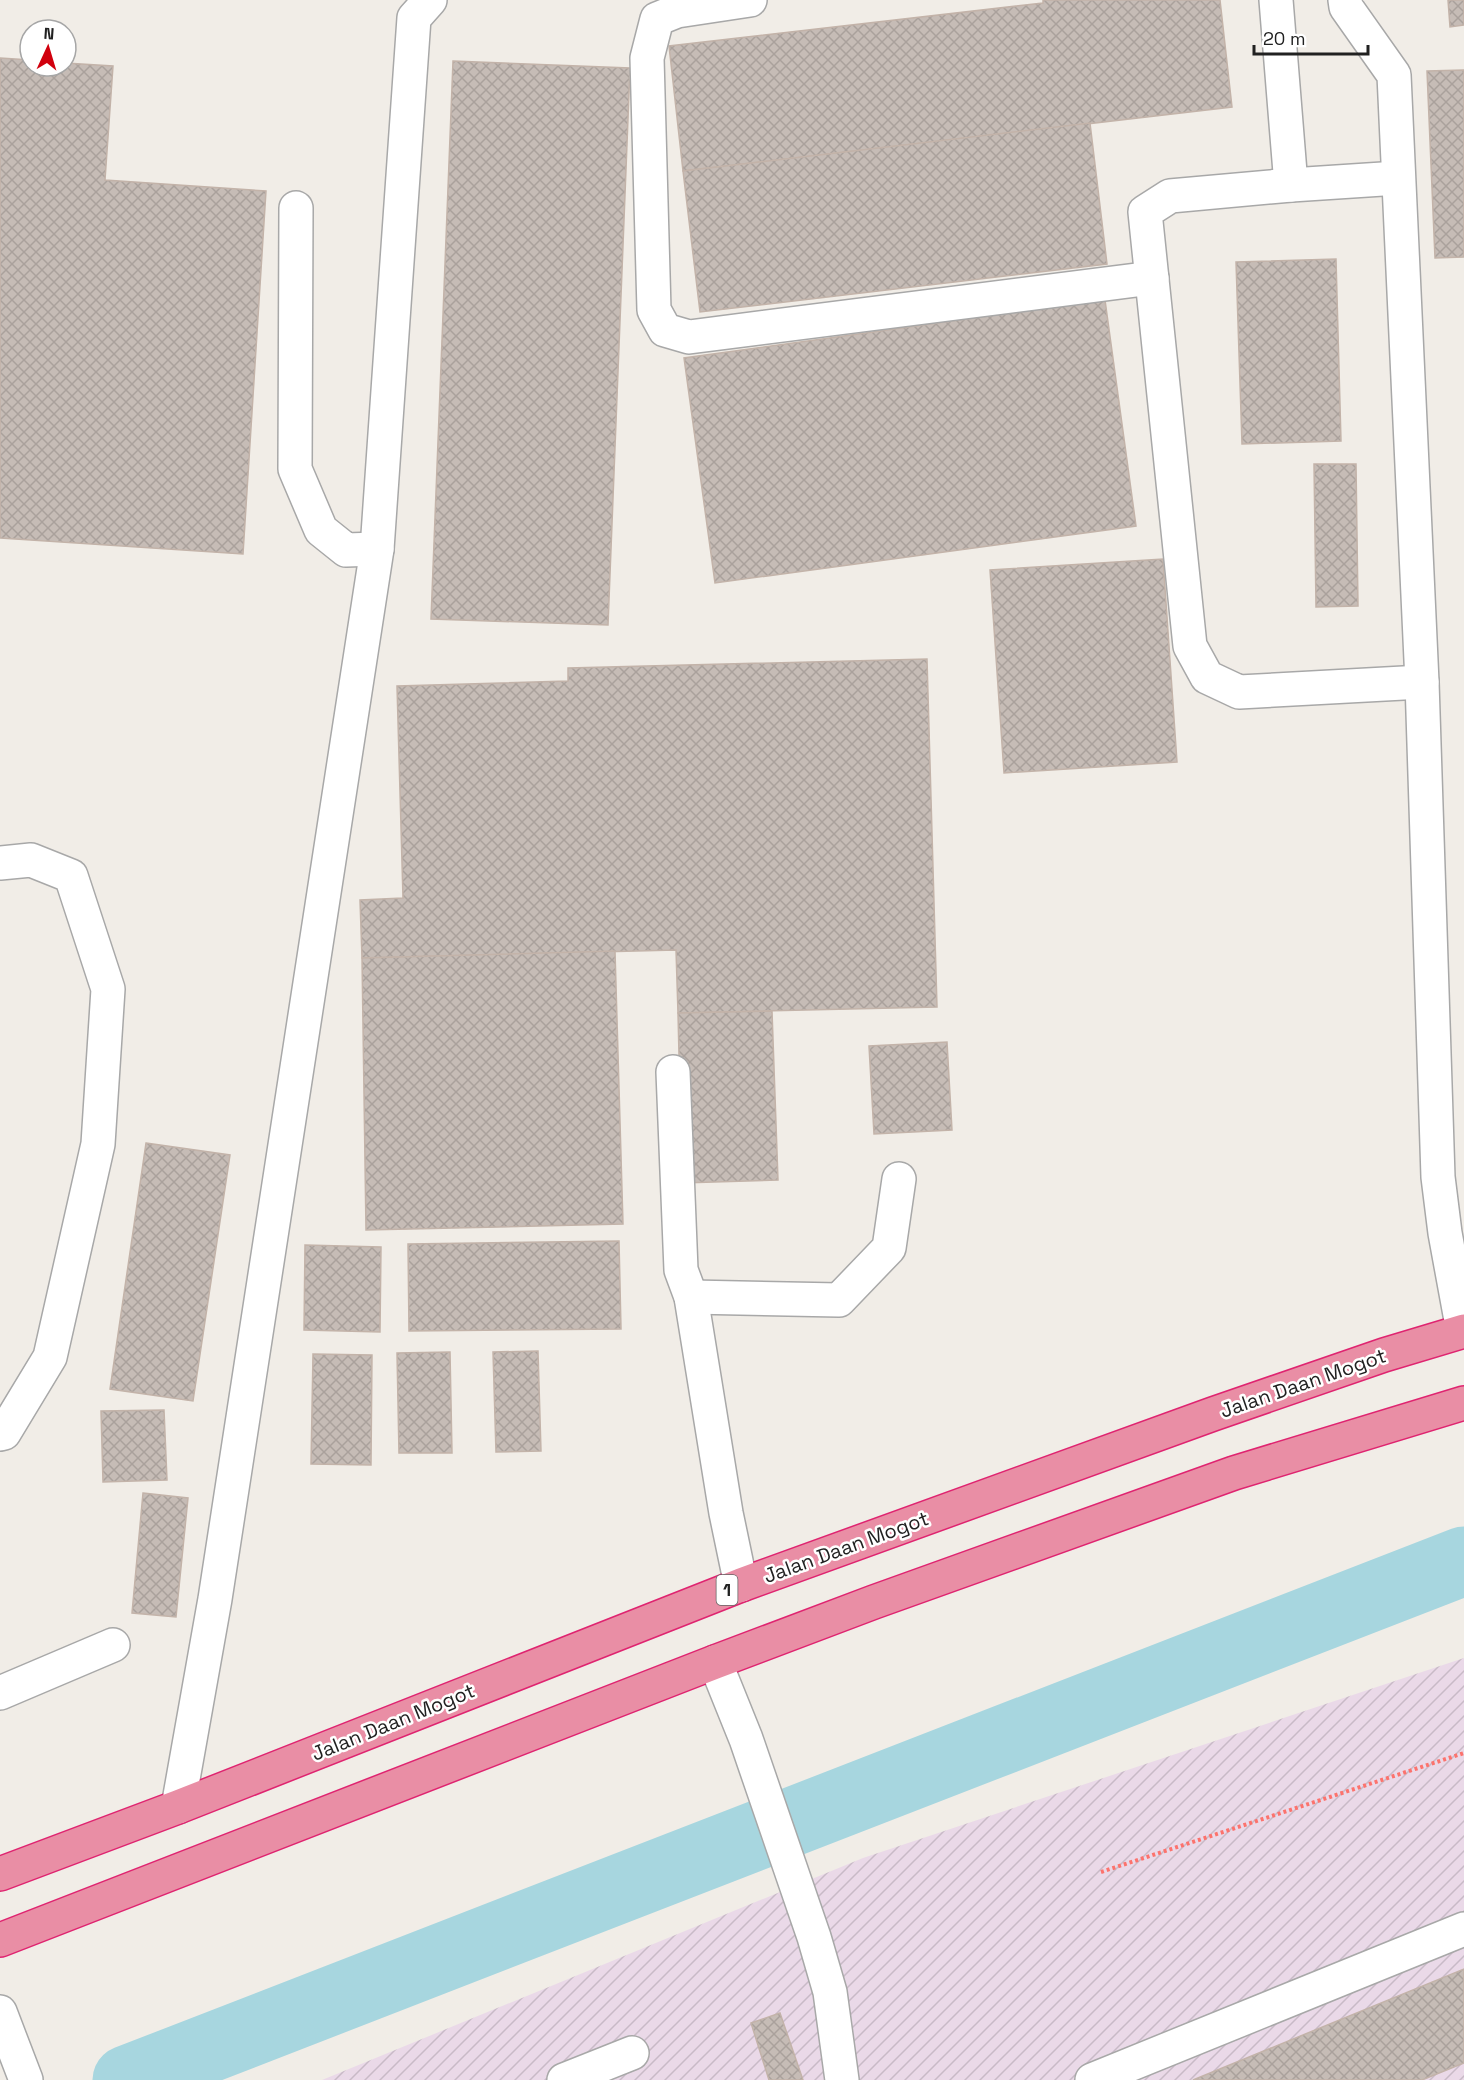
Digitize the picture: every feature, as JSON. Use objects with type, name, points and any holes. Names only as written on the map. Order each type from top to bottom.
[{"type":"highway","name":"Jalan Daan Mogot","points":[[0,1874],[178,1807],[741,1585],[1213,1414],[1384,1355],[1464,1332]]},
{"type":"highway","points":[[0,1940],[874,1602],[1234,1473],[1464,1403]]},
{"type":"street","points":[[178,1807],[215,1599],[377,549],[414,18],[430,0]]},
{"type":"street","points":[[750,0],[677,11],[657,19],[647,58],[654,310],[665,330],[689,337],[1152,278]]},
{"type":"street","points":[[1275,0],[1290,185]]},
{"type":"street","points":[[1346,0],[1346,7],[1394,75],[1422,682],[1438,1177],[1445,1233],[1464,1332]]},
{"type":"street","points":[[1398,178],[1170,196],[1145,212],[1190,646],[1207,677],[1239,692],[1422,682]]},
{"type":"street","points":[[296,208],[295,469],[321,530],[346,550],[377,549]]},
{"type":"street","points":[[0,863],[30,860],[71,876],[108,989],[98,1144],[50,1357],[4,1433],[0,1434]]},
{"type":"street","points":[[673,1072],[681,1270],[691,1297],[726,1513],[741,1585]]},
{"type":"street","points":[[691,1297],[838,1300],[889,1248],[899,1179]]},
{"type":"street","points":[[0,1693],[113,1645]]},
{"type":"street","points":[[715,1662],[746,1739],[814,1937],[830,1992],[842,2080]]},
{"type":"street","points":[[1107,2078],[1464,1929]]},
{"type":"street","points":[[2,2016],[26,2080]]},
{"type":"street","points":[[564,2080],[632,2053]]},
{"type":"path","points":[[1101,1872],[1464,1753]]},
{"type":"shaded area","points":[[1464,1658],[1464,2080],[322,2080],[863,1858]]},
{"type":"building","points":[[1043,0],[1220,0],[1232,107],[683,171],[669,46],[1043,3]]},
{"type":"building","points":[[1448,0],[1464,0],[1464,25],[1450,27]]},
{"type":"building","points":[[0,58],[18,59],[18,78],[78,78],[78,64],[113,66],[105,180],[266,191],[243,554],[0,538]]},
{"type":"building","points":[[453,61],[630,68],[608,625],[431,619]]},
{"type":"building","points":[[1464,70],[1464,257],[1435,258],[1427,71]]},
{"type":"building","points":[[1090,123],[1107,264],[700,312],[683,171]]},
{"type":"building","points":[[1336,259],[1341,441],[1242,444],[1236,262]]},
{"type":"building","points":[[1105,300],[1136,526],[715,583],[684,358]]},
{"type":"building","points":[[1314,464],[1356,464],[1358,606],[1316,607]]},
{"type":"building","points":[[1163,559],[1177,762],[1004,773],[990,570]]},
{"type":"building","points":[[927,659],[937,1007],[678,1013],[676,950],[362,958],[360,900],[403,898],[397,686],[568,681],[568,668]]},
{"type":"building","points":[[615,951],[623,1224],[366,1230],[362,958]]},
{"type":"building","points":[[772,1011],[778,1180],[682,1183],[678,1013]]},
{"type":"building","points":[[947,1042],[952,1130],[874,1134],[869,1046]]},
{"type":"building","points":[[146,1143],[230,1155],[193,1401],[110,1389]]},
{"type":"building","points":[[619,1241],[621,1329],[409,1331],[408,1244]]},
{"type":"building","points":[[305,1245],[381,1247],[380,1332],[304,1330]]},
{"type":"building","points":[[538,1351],[541,1451],[496,1452],[493,1352]]},
{"type":"building","points":[[450,1352],[452,1453],[399,1453],[397,1353]]},
{"type":"building","points":[[313,1354],[372,1355],[371,1465],[311,1464]]},
{"type":"building","points":[[164,1410],[167,1480],[103,1482],[101,1411]]},
{"type":"building","points":[[143,1493],[188,1498],[176,1617],[132,1613]]},
{"type":"building","points":[[1464,1969],[1464,2063],[1422,2080],[1193,2080]]},
{"type":"building","points":[[780,2013],[803,2080],[769,2080],[751,2023]]},
{"type":"waterway","points":[[127,2080],[1464,1561]]}]
